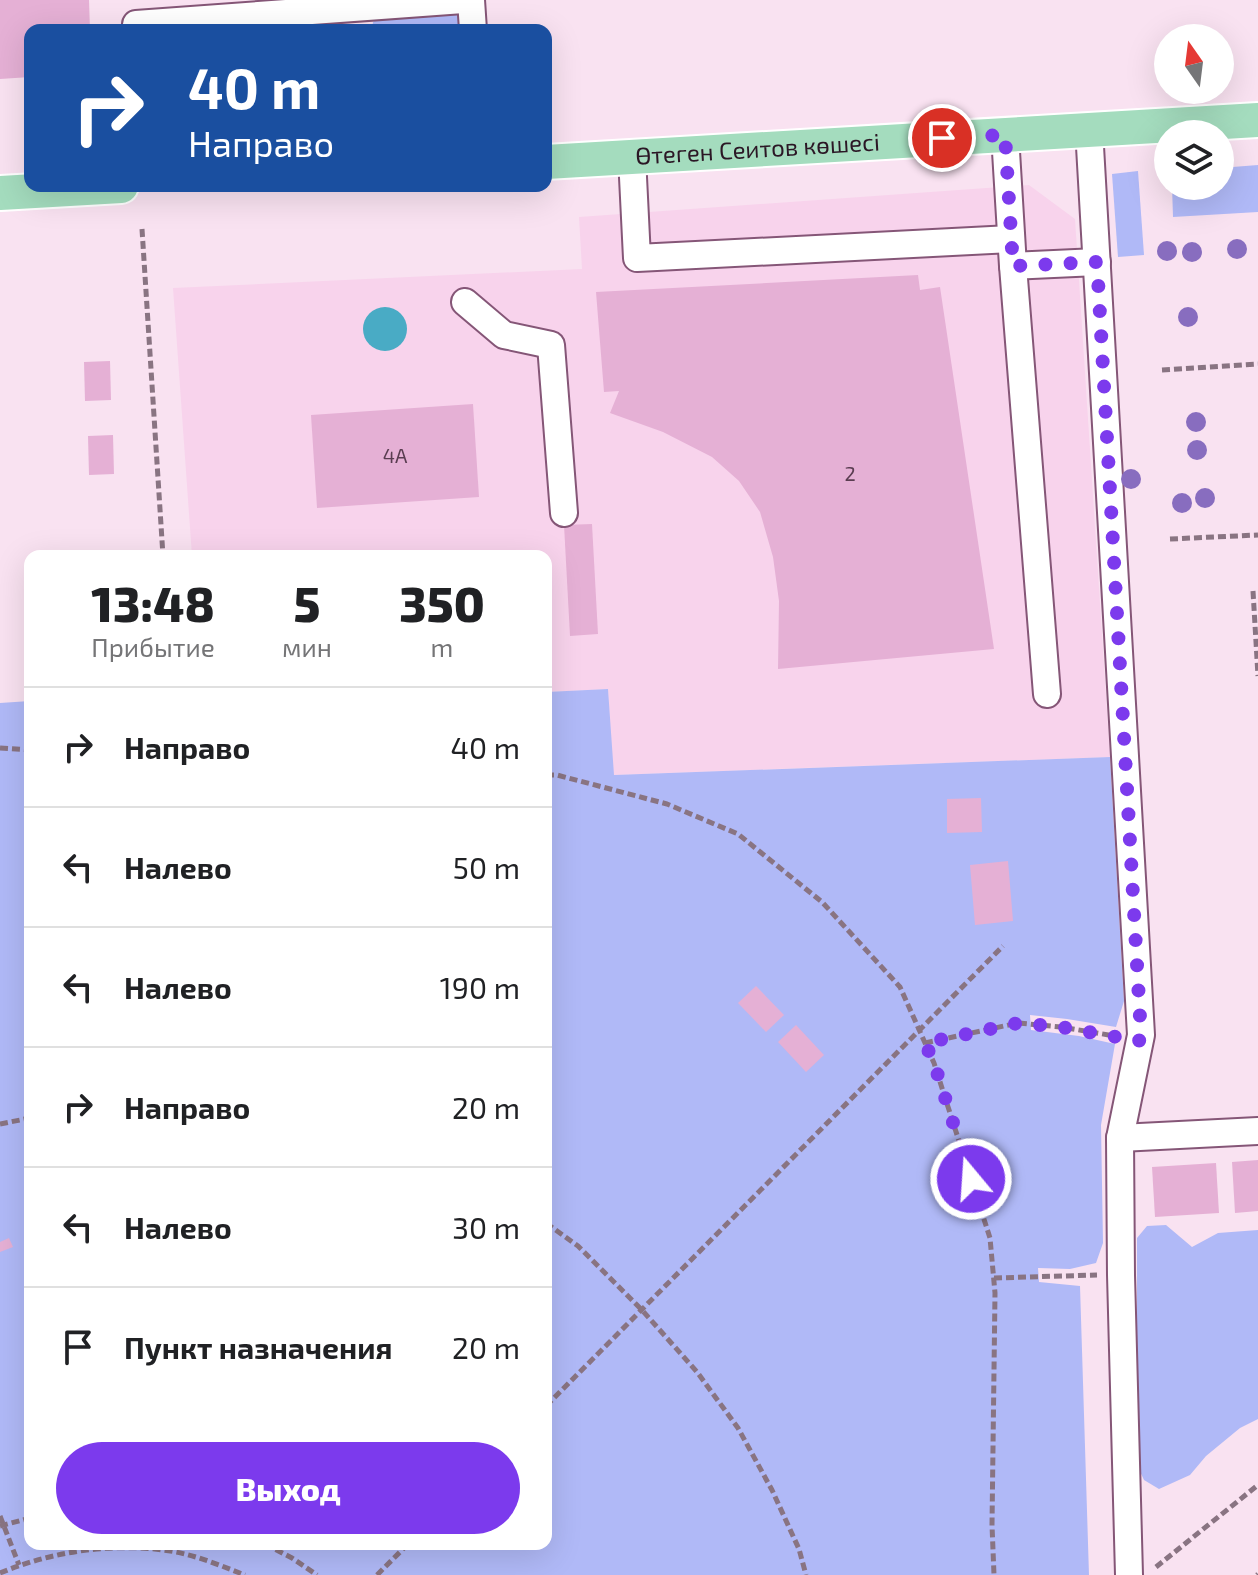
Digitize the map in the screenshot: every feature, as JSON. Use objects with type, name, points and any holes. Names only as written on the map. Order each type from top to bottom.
[{"type":"main road","name":"Өтеген Сеитов көшесі","points":[[552,162],[1258,120]]},
{"type":"main road","points":[[0,193],[24,192]]},
{"type":"street","points":[[136,18],[463,0]]},
{"type":"street","points":[[471,0],[473,24]]},
{"type":"street","points":[[1089,129],[1141,1035],[1120,1138],[1129,1575]]},
{"type":"street","points":[[1005,135],[1047,694]]},
{"type":"street","points":[[632,157],[637,258],[1011,239]]},
{"type":"street","points":[[1013,266],[1097,262]]},
{"type":"street","points":[[465,302],[504,335],[551,345],[564,513]]},
{"type":"street","points":[[1120,1138],[1258,1131]]},
{"type":"path","points":[[142,229],[163,550]]},
{"type":"path","points":[[1162,370],[1258,364]]},
{"type":"path","points":[[1170,539],[1258,535]]},
{"type":"path","points":[[1253,591],[1258,676]]},
{"type":"path","points":[[0,748],[24,750]]},
{"type":"path","points":[[552,775],[667,804],[738,834],[822,902],[900,987],[934,1063],[990,1238],[994,1278],[994,1575]]},
{"type":"path","points":[[552,1400],[1003,946]]},
{"type":"path","points":[[925,1043],[1018,1023],[1139,1041]]},
{"type":"path","points":[[0,1124],[24,1119]]},
{"type":"path","points":[[552,1227],[578,1246],[642,1310],[697,1372],[738,1428],[772,1490],[799,1549],[806,1575]]},
{"type":"path","points":[[994,1278],[1121,1275]]},
{"type":"path","points":[[1146,1575],[1258,1485]]},
{"type":"path","points":[[0,1516],[19,1565]]},
{"type":"path","points":[[2,1525],[24,1520]]},
{"type":"path","points":[[0,1573],[30,1561],[95,1550]]},
{"type":"path","points":[[164,1550],[206,1560],[245,1575]]},
{"type":"path","points":[[277,1550],[317,1575]]},
{"type":"path","points":[[377,1575],[402,1550]]},
{"type":"shaded area","points":[[459,13],[466,24],[373,24],[378,19]]},
{"type":"shaded area","points":[[1258,165],[1258,212],[1173,217],[1172,200],[1234,200],[1234,167]]},
{"type":"shaded area","points":[[1138,171],[1144,255],[1118,257],[1112,174]]},
{"type":"shaded area","points":[[1029,185],[1075,219],[1110,757],[613,775],[608,689],[552,692],[552,550],[192,550],[173,288],[582,269],[579,217]]},
{"type":"shaded area","points":[[385,307],[400,314],[407,329],[400,344],[385,351],[370,344],[363,329],[370,314]]},
{"type":"shaded area","points":[[608,689],[614,775],[1110,757],[1124,1001],[1116,1027],[1030,1015],[1031,1030],[1115,1044],[1101,1125],[1103,1243],[1096,1263],[1070,1269],[1038,1268],[1039,1282],[1080,1286],[1089,1575],[0,1575],[0,703],[24,701],[24,1550],[552,1550],[552,692]]},
{"type":"shaded area","points":[[1166,1225],[1192,1247],[1218,1233],[1258,1230],[1258,1419],[1240,1428],[1206,1456],[1190,1475],[1159,1489],[1144,1480],[1137,1465],[1137,1238],[1147,1226]]},
{"type":"building","points":[[0,0],[89,0],[90,24],[24,24],[24,77],[0,79]]},
{"type":"building","points":[[918,275],[920,290],[940,287],[994,649],[778,669],[779,601],[773,557],[760,512],[739,481],[712,457],[663,432],[610,413],[619,391],[604,392],[596,292]]},
{"type":"building","points":[[110,361],[111,400],[85,401],[84,362]]},
{"type":"building","points":[[473,404],[479,497],[317,508],[311,415]]},
{"type":"building","points":[[113,435],[114,474],[89,475],[88,436]]},
{"type":"building","points":[[592,524],[598,634],[570,636],[564,525]]},
{"type":"building","points":[[981,798],[982,832],[947,833],[947,799]]},
{"type":"building","points":[[1008,861],[1013,921],[975,925],[970,865]]},
{"type":"building","points":[[756,986],[784,1015],[766,1032],[738,1003]]},
{"type":"building","points":[[796,1025],[824,1055],[806,1072],[778,1042]]},
{"type":"building","points":[[1258,1160],[1258,1211],[1235,1213],[1232,1162]]},
{"type":"building","points":[[1216,1163],[1219,1213],[1155,1217],[1152,1167]]},
{"type":"building","points":[[9,1238],[13,1247],[0,1252],[0,1242]]},
{"type":"route","points":[[942,138],[1005,135],[1013,266],[1097,262],[1141,1035],[1139,1041],[1018,1023],[925,1043],[971,1179]]}]
